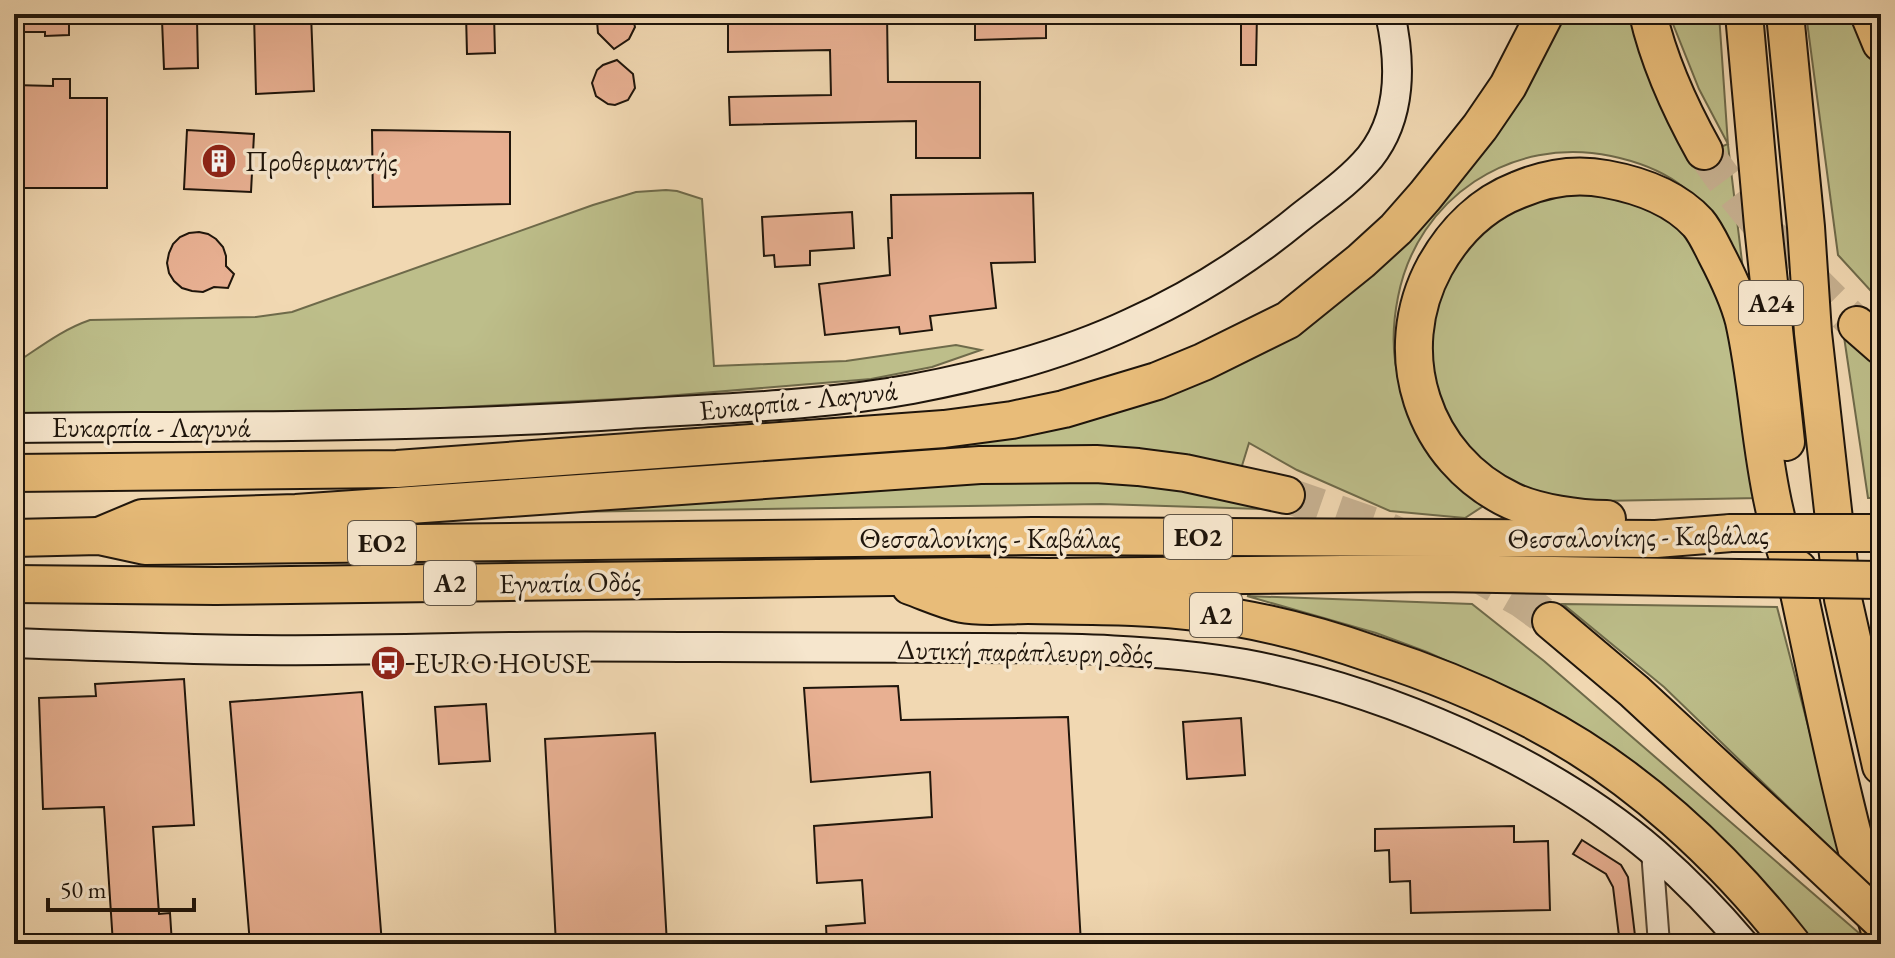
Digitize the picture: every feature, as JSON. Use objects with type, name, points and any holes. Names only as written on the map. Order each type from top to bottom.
[{"type":"highway","points":[[14,473],[397,469],[944,429],[1012,420],[1114,395],[1203,362],[1288,320],[1361,261],[1396,229],[1480,127],[1508,86],[1545,14]]},
{"type":"highway","points":[[1648,14],[1665,70],[1684,115],[1704,151]]},
{"type":"highway","name":"Α24","points":[[1744,14],[1794,512],[1799,593]]},
{"type":"highway","name":"Α24","points":[[1785,14],[1813,333],[1843,599],[1881,766]]},
{"type":"highway","points":[[1869,14],[1881,43]]},
{"type":"highway","points":[[1731,533],[1661,518],[1600,519],[1542,510],[1513,501],[1487,486],[1466,469],[1446,446],[1419,394],[1413,339],[1418,309],[1428,279],[1459,230],[1481,210],[1506,194],[1535,183],[1565,177],[1594,176],[1622,182],[1674,204],[1698,223],[1729,279],[1744,319],[1775,512],[1799,593],[1862,872],[1881,933]]},
{"type":"highway","points":[[1813,333],[1830,366],[1863,597],[1881,686]]},
{"type":"highway","points":[[14,538],[99,536],[142,518],[296,513],[980,465],[1096,464],[1138,467],[1185,473],[1286,495]]},
{"type":"highway","name":"Θεσσαλονίκης - Καβάλας","points":[[99,536],[145,546],[1033,536],[1656,539],[1731,533],[1881,533]]},
{"type":"highway","name":"Θεσσαλονίκης - Καβάλας","points":[[886,578],[1439,573],[1881,580]]},
{"type":"highway","name":"Εγνατία Οδός","points":[[14,584],[216,586],[886,578]]},
{"type":"highway","name":"Α2","points":[[886,578],[964,604],[1145,607],[1206,613],[1347,645],[1454,684],[1533,721],[1627,781],[1714,856],[1792,944]]},
{"type":"highway","points":[[1551,621],[1634,691],[1881,921]]},
{"type":"street","name":"Ευκαρπία - Λαγυνά","points":[[14,428],[457,423],[787,405],[913,389],[1046,355],[1131,323],[1244,260],[1364,164],[1385,132],[1394,103],[1398,71],[1390,14]]},
{"type":"street","name":"Δυτική παράπλευρη οδός","points":[[14,643],[252,650],[1050,648],[1157,653],[1246,664],[1299,676],[1387,704],[1486,745],[1587,803],[1652,851],[1707,902],[1744,944]]},
{"type":"street","points":[[1652,851],[1659,944]]},
{"type":"green space","points":[[1562,14],[1637,14],[1696,157],[1728,144],[1743,270],[1715,223],[1689,192],[1654,170],[1611,156],[1574,152],[1539,155],[1505,165],[1474,182],[1448,203],[1425,230],[1409,262],[1398,297],[1395,364],[1404,395],[1413,411],[1488,503],[1465,518],[1390,511],[1297,470],[1249,443],[1241,469],[967,451],[968,440],[1290,338]]},
{"type":"green space","points":[[1669,14],[1719,14],[1728,144],[1699,89]]},
{"type":"green space","points":[[1806,14],[1853,14],[1881,75],[1881,302],[1838,255]]},
{"type":"green space","points":[[1602,187],[1684,226],[1725,306],[1759,498],[1599,501],[1530,490],[1501,478],[1466,450],[1431,396],[1432,293],[1499,208]]},
{"type":"green space","points":[[666,190],[702,199],[714,366],[846,361],[956,345],[981,350],[932,367],[871,379],[654,397],[427,409],[14,417],[14,364],[60,334],[90,320],[256,317],[292,312],[593,205],[636,192]]},
{"type":"green space","points":[[1843,330],[1881,364],[1881,498],[1868,498]]},
{"type":"green space","points":[[1022,475],[1224,489],[1262,509],[1101,504],[566,512],[566,508]]},
{"type":"green space","points":[[1247,596],[1472,604],[1544,661],[1859,933],[1863,944],[1801,944],[1474,673],[1376,633]]},
{"type":"green space","points":[[1563,604],[1777,607],[1843,860],[1664,687]]},
{"type":"building","points":[[14,14],[69,14],[69,35],[14,32]]},
{"type":"building","points":[[254,14],[311,14],[314,91],[256,94]]},
{"type":"building","points":[[466,14],[494,14],[495,53],[467,54]]},
{"type":"building","points":[[599,14],[632,14],[635,27],[629,39],[614,49],[598,33]]},
{"type":"building","points":[[728,14],[887,14],[888,82],[980,82],[980,158],[916,158],[916,121],[730,125],[729,97],[831,95],[830,50],[728,52]]},
{"type":"building","points":[[975,14],[1046,14],[1046,38],[975,40]]},
{"type":"building","points":[[1241,14],[1257,14],[1256,65],[1241,65]]},
{"type":"building","points":[[197,19],[198,68],[164,69],[162,20]]},
{"type":"building","points":[[617,60],[633,74],[635,88],[628,100],[615,105],[596,96],[592,83],[597,70]]},
{"type":"building","points":[[53,79],[70,79],[70,98],[107,98],[107,188],[16,188],[14,85],[53,86]]},
{"type":"building","name":"Προθερμαντής","points":[[187,130],[254,134],[251,192],[184,189]]},
{"type":"building","points":[[372,130],[510,132],[510,204],[373,207]]},
{"type":"building","points":[[1033,193],[1035,262],[991,263],[996,308],[930,316],[932,330],[900,334],[899,327],[825,335],[819,284],[890,275],[888,238],[892,238],[891,195]]},
{"type":"building","points":[[852,212],[854,248],[810,251],[810,265],[775,267],[774,255],[764,256],[762,217]]},
{"type":"building","points":[[199,232],[216,239],[223,247],[226,266],[234,274],[228,288],[192,291],[182,288],[169,273],[167,263],[173,244],[180,237]]},
{"type":"building","points":[[184,679],[194,825],[153,827],[159,914],[170,913],[172,944],[113,944],[104,807],[43,809],[39,698],[96,696],[95,684]]},
{"type":"building","points":[[898,686],[901,720],[1068,717],[1081,944],[827,944],[826,926],[865,923],[862,880],[817,883],[814,826],[932,817],[930,772],[811,782],[804,688]]},
{"type":"building","points":[[362,692],[382,944],[250,944],[230,702]]},
{"type":"building","points":[[486,704],[490,761],[439,764],[435,707]]},
{"type":"building","points":[[1241,718],[1245,775],[1187,779],[1183,722]]},
{"type":"building","points":[[655,733],[667,944],[556,944],[545,739]]},
{"type":"building","points":[[1514,826],[1514,842],[1548,841],[1550,910],[1411,913],[1410,881],[1390,882],[1389,850],[1375,851],[1375,829]]},
{"type":"building","points":[[1582,840],[1621,865],[1628,877],[1636,944],[1620,944],[1613,887],[1606,874],[1573,854]]},
{"type":"tunnel","points":[[1704,151],[1738,198],[1776,242],[1857,325]]},
{"type":"tunnel","points":[[1286,495],[1404,538]]},
{"type":"tunnel","points":[[1465,567],[1551,621]]},
{"type":"place","name":"Προθερμαντής","points":[[219,161]]},
{"type":"place","name":"EURO HOUSE","points":[[388,663]]}]
